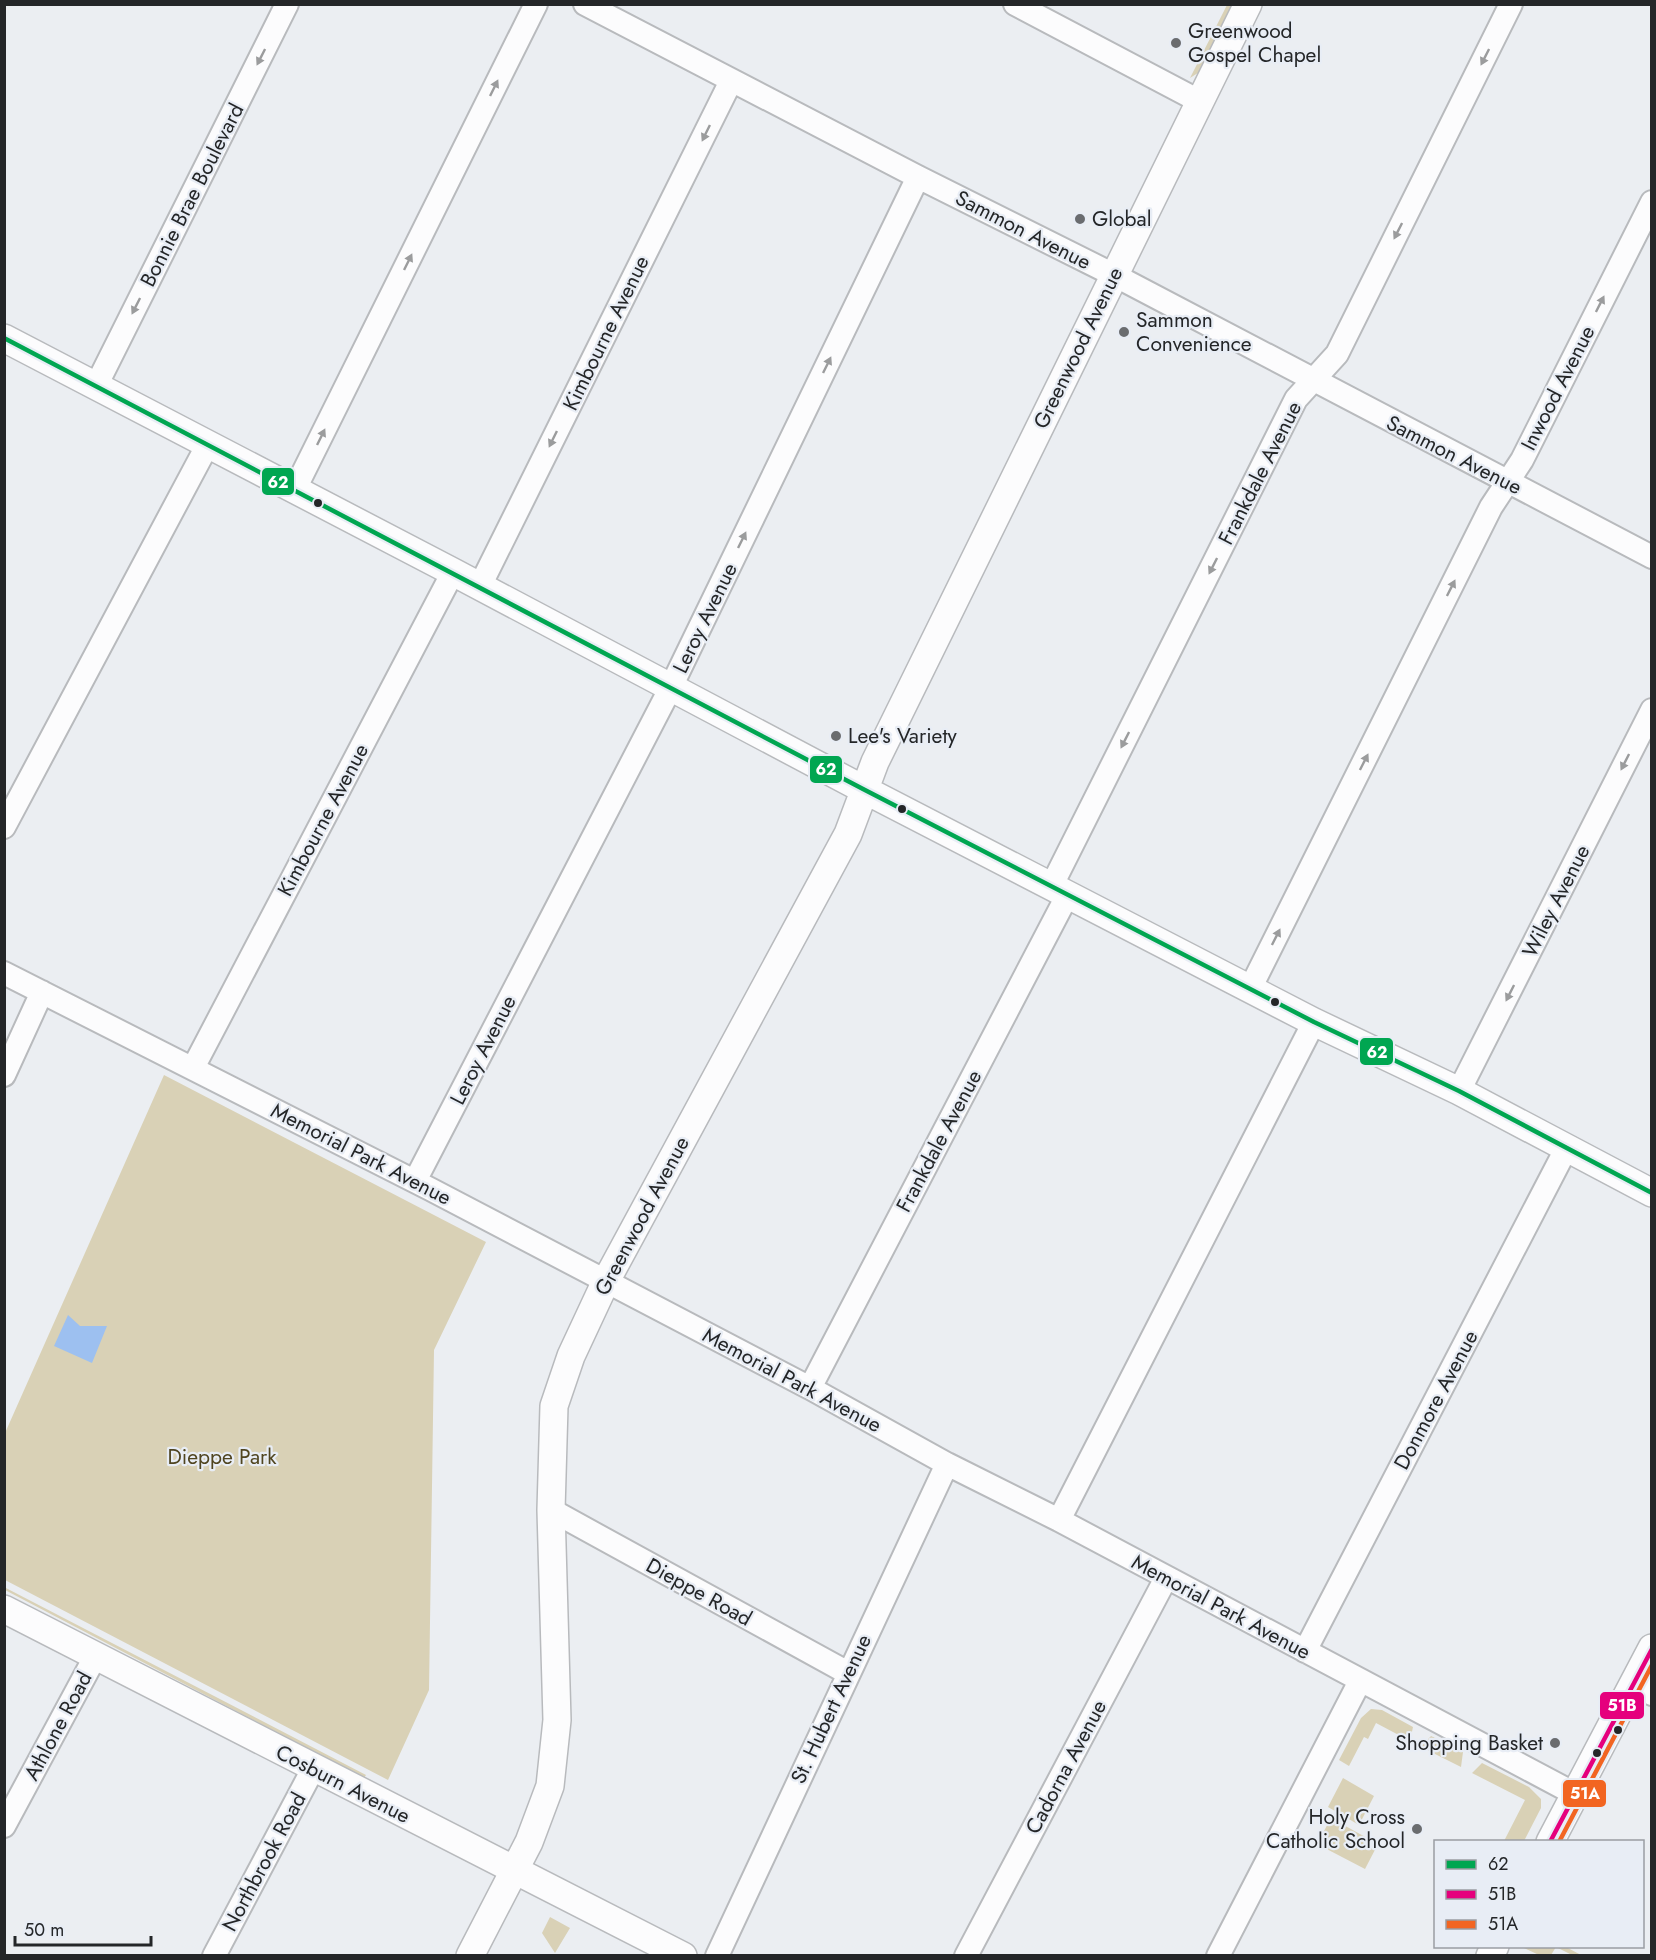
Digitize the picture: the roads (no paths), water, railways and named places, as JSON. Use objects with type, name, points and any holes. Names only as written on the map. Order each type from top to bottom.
[{"type":"street","name":"Bonnie Brae Boulevard","points":[[96,386],[287,4]]},
{"type":"street","points":[[295,489],[536,4]]},
{"type":"street","points":[[1015,4],[1199,101]]},
{"type":"street","name":"Greenwood Avenue","points":[[470,1956],[542,1813],[555,1760],[557,1679],[551,1510],[554,1406],[571,1356],[606,1281],[848,834],[863,789],[1248,4]]},
{"type":"street","name":"Frankdale Avenue","points":[[810,1388],[1060,890],[1296,399],[1337,354],[1511,4]]},
{"type":"street","name":"Sammon Avenue","points":[[587,5],[918,177],[1114,275],[1312,381],[1652,557]]},
{"type":"street","name":"Kimbourne Avenue","points":[[480,586],[731,81]]},
{"type":"street","name":"Leroy Avenue","points":[[415,1181],[671,687],[918,177]]},
{"type":"street","name":"Inwood Avenue","points":[[1250,989],[1491,507],[1522,460],[1652,202]]},
{"type":"street","points":[[4,338],[863,789],[1250,989],[1314,1022],[1459,1090],[1566,1149],[1650,1188]]},
{"type":"street","points":[[4,827],[208,444]]},
{"type":"street","name":"Kimbourne Avenue","points":[[193,1068],[453,572]]},
{"type":"street","name":"Wiley Avenue","points":[[1459,1090],[1652,710]]},
{"type":"street","name":"Memorial Park Avenue","points":[[4,973],[415,1181],[810,1388],[946,1464],[1059,1520],[1575,1794]]},
{"type":"street","points":[[4,1075],[42,992]]},
{"type":"street","points":[[1059,1520],[1314,1022]]},
{"type":"street","name":"Donmore Avenue","points":[[1305,1651],[1566,1149]]},
{"type":"street","name":"St. Hubert Avenue","points":[[717,1956],[946,1464]]},
{"type":"street","name":"Dieppe Road","points":[[551,1510],[848,1673]]},
{"type":"street","name":"Cadorna Avenue","points":[[966,1956],[1166,1578]]},
{"type":"street","name":"Cosburn Avenue","points":[[4,1609],[313,1769],[683,1956]]},
{"type":"street","points":[[1551,1840],[1575,1794],[1642,1689],[1652,1648]]},
{"type":"street","name":"Athlone Road","points":[[4,1826],[95,1657]]},
{"type":"street","points":[[1218,1956],[1360,1681]]},
{"type":"street","name":"Northbrook Road","points":[[214,1956],[313,1769]]},
{"type":"water","points":[[68,1315],[80,1326],[107,1326],[92,1363],[54,1346]]},
{"type":"place","name":"Greenwood Gospel Chapel","points":[[1176,43]]},
{"type":"place","name":"Global","points":[[1080,219]]},
{"type":"place","name":"Sammon Convenience","points":[[1124,332]]},
{"type":"place","name":"Lee's Variety","points":[[836,736]]},
{"type":"place","name":"Shopping Basket","points":[[1555,1743]]},
{"type":"place","name":"Holy Cross Catholic School","points":[[1417,1829]]},
{"type":"park label","name":"Dieppe Park","points":[[222,1457]]}]
